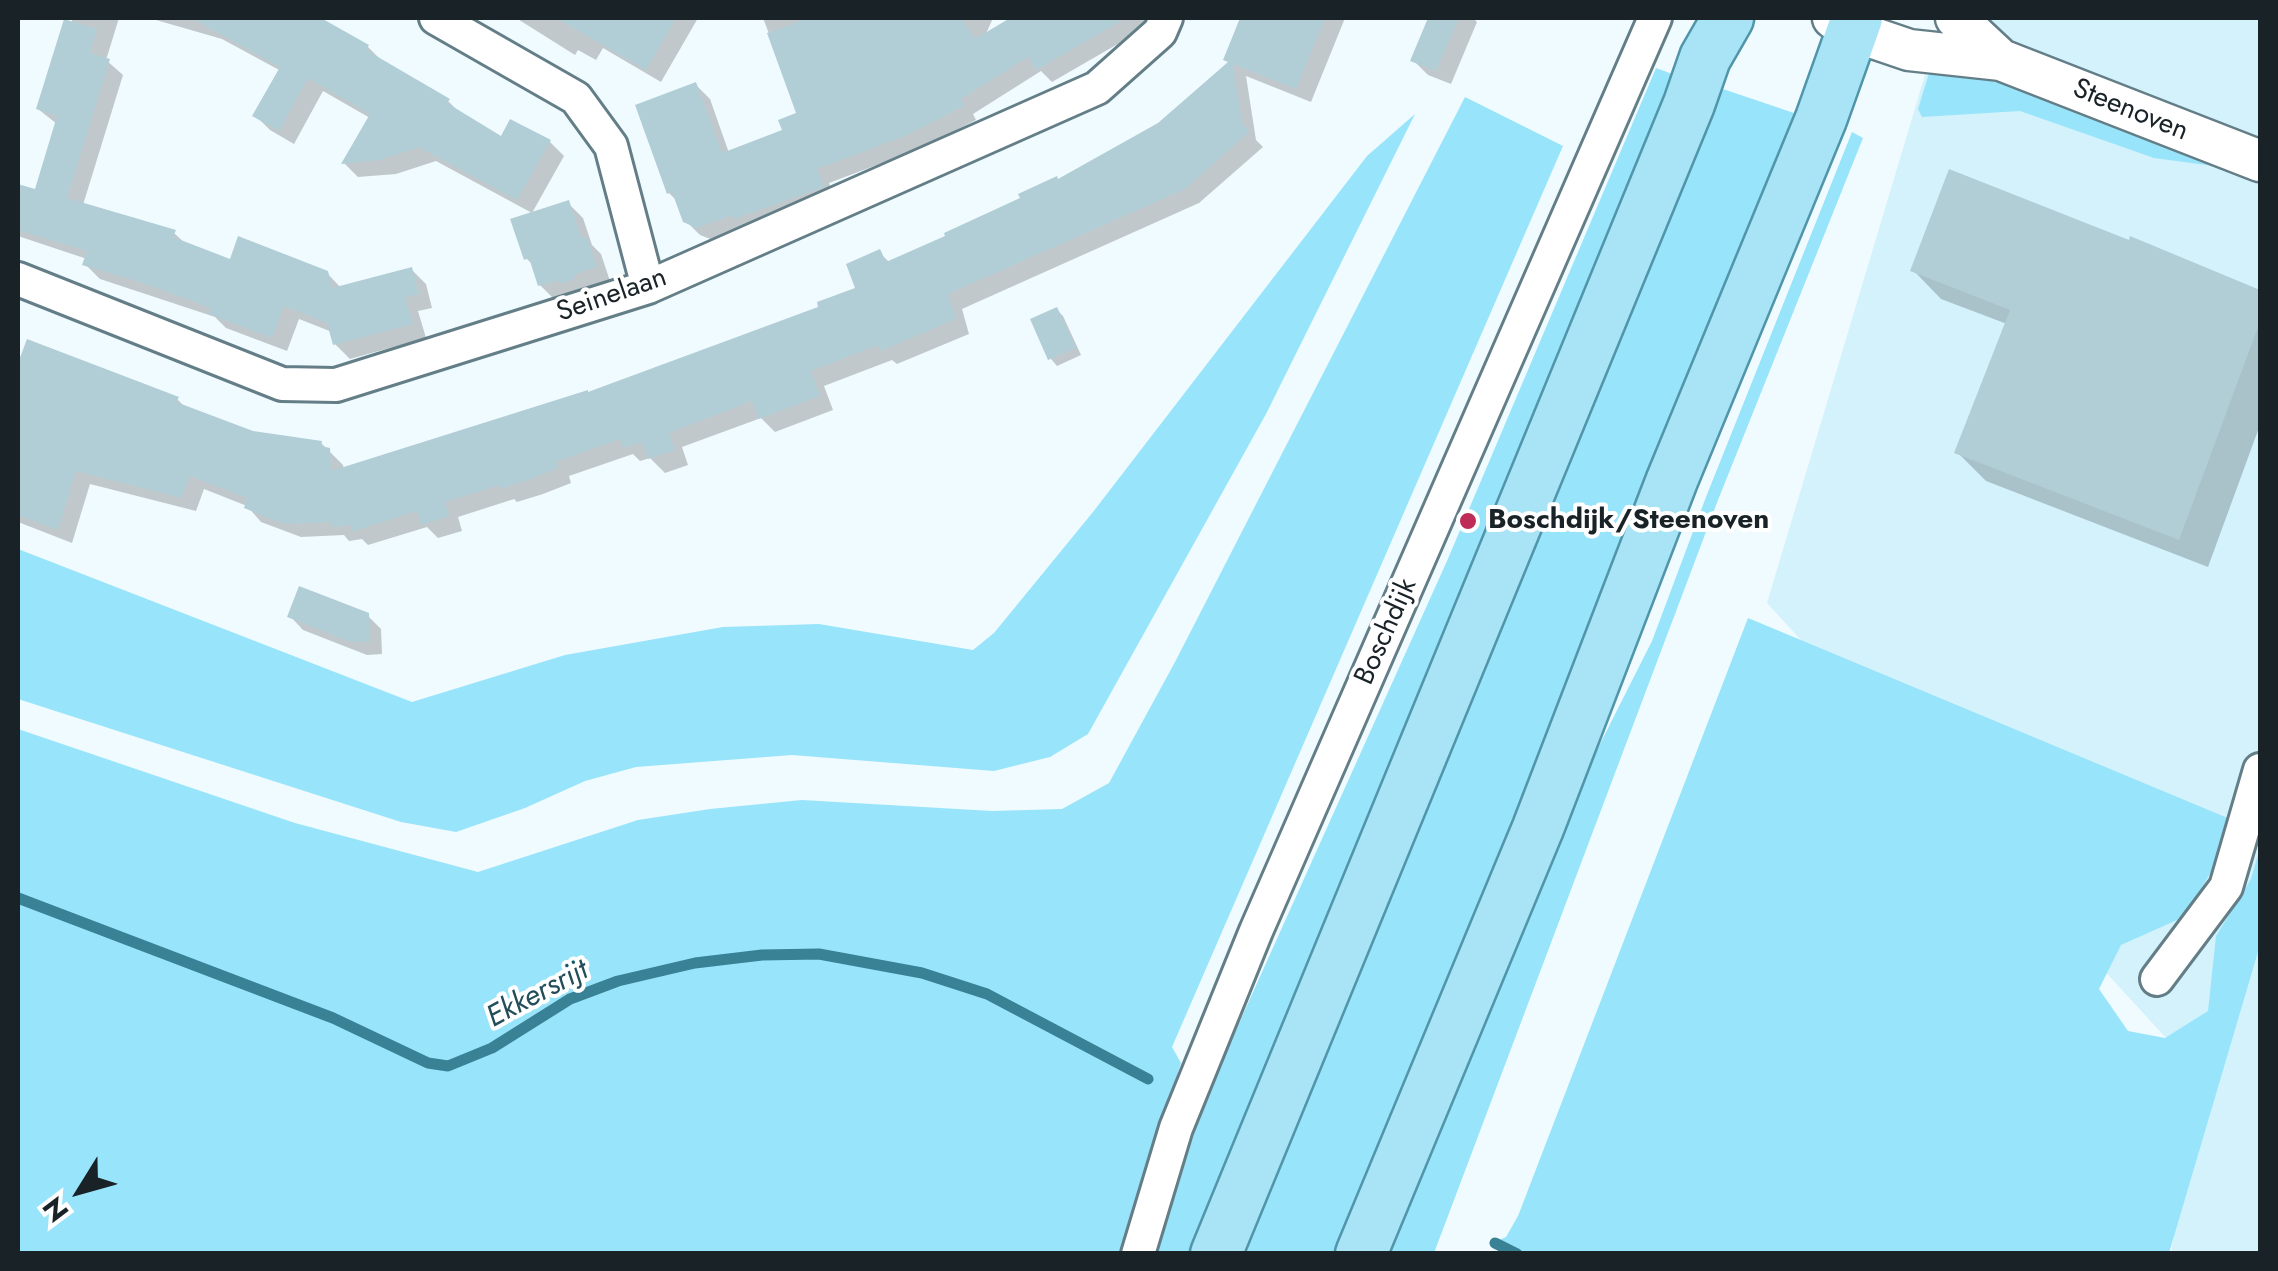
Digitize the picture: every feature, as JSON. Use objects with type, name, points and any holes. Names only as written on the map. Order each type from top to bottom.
[{"type":"main road","points":[[1216,1254],[1705,58],[1728,18]]},
{"type":"main road","points":[[1362,1254],[1538,828],[1672,480],[1820,119],[1848,22]]},
{"type":"street","points":[[436,18],[576,98],[611,146],[648,287]]},
{"type":"street","name":"Seinelaan","points":[[18,279],[282,384],[336,385],[648,287],[1096,88],[1160,32],[1166,18]]},
{"type":"street","name":"Boschdijk","points":[[1138,1254],[1176,1128],[1256,930],[1655,18]]},
{"type":"street","name":"Steenoven","points":[[1956,18],[2001,60]]},
{"type":"street","name":"Steenoven","points":[[1848,22],[1909,50],[2001,60],[2260,161]]},
{"type":"street","points":[[2157,979],[2226,887],[2260,770]]},
{"type":"shaded area","points":[[1942,18],[2260,18],[2260,1253],[2171,1253],[2200,1075],[1767,603]]},
{"type":"shaded area","points":[[1656,68],[1675,75],[1196,1253],[1157,1254],[1204,1101],[1447,561]]},
{"type":"shaded area","points":[[1930,70],[1976,73],[2214,166],[2154,158],[2020,111],[1922,117],[1918,109]]},
{"type":"shaded area","points":[[1720,88],[1794,113],[1517,820],[1443,989],[1338,1253],[1239,1254]]},
{"type":"shaded area","points":[[1465,97],[1563,146],[1172,1047],[1181,1063],[1121,1253],[18,1254],[18,729],[295,823],[478,872],[638,820],[710,809],[802,800],[992,811],[1062,809],[1109,783]]},
{"type":"shaded area","points":[[1415,114],[1266,414],[1088,734],[1050,757],[994,771],[792,755],[636,767],[585,781],[525,808],[456,832],[401,822],[18,699],[18,549],[412,702],[565,655],[723,627],[819,624],[973,650],[994,633],[1093,512],[1367,156]]},
{"type":"shaded area","points":[[1852,132],[1863,138],[1718,500],[1434,1253],[1381,1254],[1552,839],[1652,641]]},
{"type":"shaded area","points":[[1748,618],[2230,819],[2222,852],[2186,916],[2121,945],[2099,989],[2128,1031],[2165,1038],[2208,1011],[2216,936],[2251,879],[2260,848],[2260,945],[2169,1253],[1523,1254],[1497,1241],[1506,1237],[1518,1216]]},
{"type":"building","points":[[191,18],[321,18],[369,45],[366,50],[450,99],[447,103],[501,136],[510,119],[551,140],[517,200],[419,147],[380,160],[341,164],[370,114],[308,78],[279,131],[252,116],[280,67]]},
{"type":"building","points":[[556,18],[676,18],[646,70]]},
{"type":"building","points":[[809,18],[961,18],[975,39],[1010,18],[1126,18],[1036,70],[1028,57],[961,99],[964,106],[905,136],[817,169],[824,187],[734,219],[732,215],[697,228],[683,222],[672,192],[667,194],[635,105],[696,82],[722,153],[782,130],[778,120],[796,113],[767,33]]},
{"type":"building","points":[[1240,18],[1325,18],[1296,89],[1233,64],[1242,123],[1250,131],[1185,189],[948,294],[956,319],[881,351],[878,345],[811,371],[820,396],[759,419],[752,401],[669,433],[675,450],[648,459],[642,442],[623,448],[620,439],[556,462],[558,468],[528,480],[445,502],[449,516],[421,525],[417,511],[351,532],[351,525],[332,527],[332,522],[284,524],[244,508],[247,498],[190,476],[181,498],[76,471],[58,530],[18,515],[18,363],[27,339],[179,397],[176,402],[253,431],[322,441],[321,446],[330,448],[331,471],[588,392],[818,307],[817,302],[855,288],[846,264],[880,249],[886,262],[945,236],[944,233],[1020,198],[1018,194],[1057,176],[1058,179],[1158,123],[1228,62],[1223,60]]},
{"type":"building","points":[[1428,18],[1459,18],[1436,71],[1410,61]]},
{"type":"building","points":[[64,19],[97,29],[90,53],[110,59],[67,198],[176,230],[173,237],[230,259],[238,236],[328,271],[332,288],[412,267],[419,294],[405,297],[413,324],[333,345],[327,323],[284,306],[272,338],[209,314],[211,308],[82,265],[87,251],[18,230],[18,184],[35,189],[57,116],[36,109]]},
{"type":"building","points":[[1949,169],[2129,240],[2130,236],[2260,290],[2260,322],[2179,540],[1954,453],[2010,310],[1910,271]]},
{"type":"building","points":[[569,200],[581,238],[587,237],[597,267],[576,274],[573,280],[538,286],[510,219]]},
{"type":"building","points":[[1057,307],[1076,348],[1048,360],[1030,319]]},
{"type":"building","points":[[299,586],[369,613],[370,642],[351,642],[287,617]]},
{"type":"waterway","name":"Ekkersrijt","points":[[18,898],[333,1018],[428,1063],[448,1066],[492,1048],[570,999],[618,981],[695,963],[762,955],[819,954],[922,973],[987,994],[1148,1079]]},
{"type":"waterway","name":"Ekkersrijt","points":[[1495,1243],[1517,1254]]},
{"type":"place","name":"Boschdijk/Steenoven","points":[[1468,521]]}]
